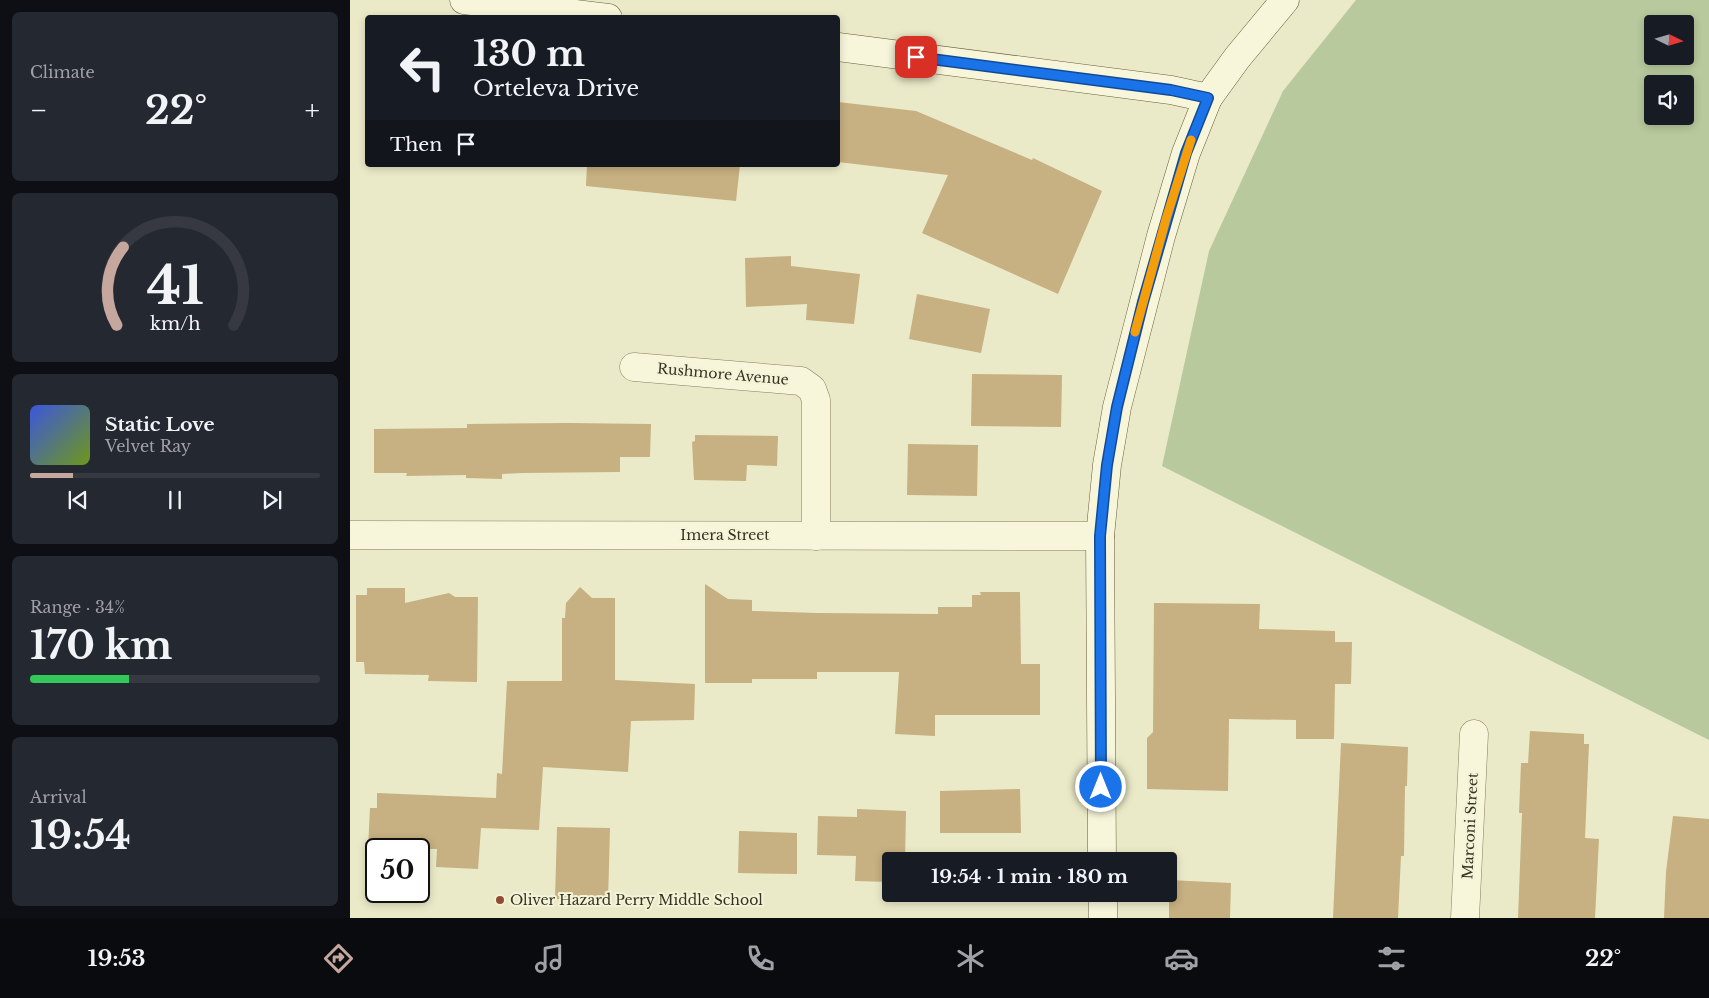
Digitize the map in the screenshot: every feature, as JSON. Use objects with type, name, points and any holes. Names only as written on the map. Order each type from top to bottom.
[{"type":"street","points":[[464,0],[584,15]]},
{"type":"street","points":[[1102,852],[1100,536],[1109,455],[1117,407],[1138,319],[1186,153],[1208,98],[1237,58],[1285,0]]},
{"type":"street","points":[[840,47],[1171,90],[1208,98]]},
{"type":"street","name":"Rushmore Avenue","points":[[634,366],[801,381],[812,389],[816,400],[816,536]]},
{"type":"street","name":"Imera Street","points":[[350,535],[1100,536]]},
{"type":"street","name":"Marconi Street","points":[[1465,918],[1474,734]]},
{"type":"street","points":[[1103,902],[1103,918]]},
{"type":"green space","points":[[1356,0],[1709,0],[1709,740],[1162,466],[1209,251],[1283,91]]},
{"type":"building","points":[[840,102],[916,111],[1032,160],[1033,158],[1102,191],[1058,294],[922,233],[948,175],[840,162]]},
{"type":"building","points":[[587,167],[740,167],[736,201],[586,186]]},
{"type":"building","points":[[791,256],[791,266],[860,274],[854,324],[806,320],[807,304],[746,307],[745,258]]},
{"type":"building","points":[[917,294],[990,309],[981,353],[909,339]]},
{"type":"building","points":[[972,374],[1062,375],[1061,427],[971,426]]},
{"type":"building","points":[[467,424],[651,424],[650,457],[620,457],[620,472],[502,474],[502,479],[466,478],[466,475],[406,476],[407,473],[374,473],[374,429],[467,428]]},
{"type":"building","points":[[695,435],[778,436],[777,466],[747,465],[746,481],[694,480],[692,442],[695,441]]},
{"type":"building","points":[[908,444],[978,445],[977,496],[907,495]]},
{"type":"building","points":[[705,584],[728,599],[752,600],[752,611],[818,613],[938,614],[938,607],[972,607],[972,595],[981,595],[980,592],[1020,592],[1021,664],[1040,664],[1040,715],[935,715],[935,736],[895,734],[899,672],[817,672],[817,679],[752,679],[752,683],[705,683]]},
{"type":"building","points":[[580,587],[592,598],[615,598],[615,680],[695,684],[694,720],[631,721],[628,772],[543,767],[539,830],[481,828],[478,869],[436,867],[437,849],[430,849],[430,838],[369,838],[370,808],[377,808],[377,793],[496,798],[497,773],[502,774],[507,681],[562,681],[562,618],[565,618],[566,603]]},
{"type":"building","points":[[367,588],[405,588],[405,603],[449,593],[455,597],[478,597],[477,682],[428,681],[429,675],[365,674],[364,662],[356,662],[356,595],[367,595]]},
{"type":"building","points":[[1154,603],[1260,604],[1259,629],[1335,631],[1335,642],[1352,642],[1351,684],[1335,684],[1334,739],[1296,739],[1296,720],[1229,719],[1228,791],[1147,789],[1147,738],[1153,732]]},
{"type":"building","points":[[1530,731],[1584,734],[1584,744],[1589,744],[1585,838],[1599,839],[1595,918],[1518,918],[1522,813],[1519,813],[1521,763],[1528,763]]},
{"type":"building","points":[[1341,743],[1408,747],[1407,786],[1405,786],[1404,856],[1401,856],[1398,918],[1333,918]]},
{"type":"building","points":[[1020,789],[1021,833],[940,833],[940,791]]},
{"type":"building","points":[[857,809],[906,811],[905,852],[882,852],[882,882],[855,881],[856,856],[817,855],[818,816],[857,817]]},
{"type":"building","points":[[1673,816],[1709,819],[1709,918],[1664,918],[1666,872]]},
{"type":"building","points":[[557,827],[610,828],[608,901],[555,899]]},
{"type":"building","points":[[739,831],[797,833],[797,874],[738,873]]},
{"type":"building","points":[[1177,880],[1231,883],[1230,918],[1169,918],[1169,902],[1177,902]]},
{"type":"slow traffic","points":[[1135,332],[1166,219],[1191,140]]},
{"type":"place","name":"Oliver Hazard Perry Middle School","points":[[500,900]]},
{"type":"route","points":[[916,57],[1171,90],[1208,98],[1186,153],[1138,319],[1117,407],[1107,465],[1100,536],[1101,787]]}]
